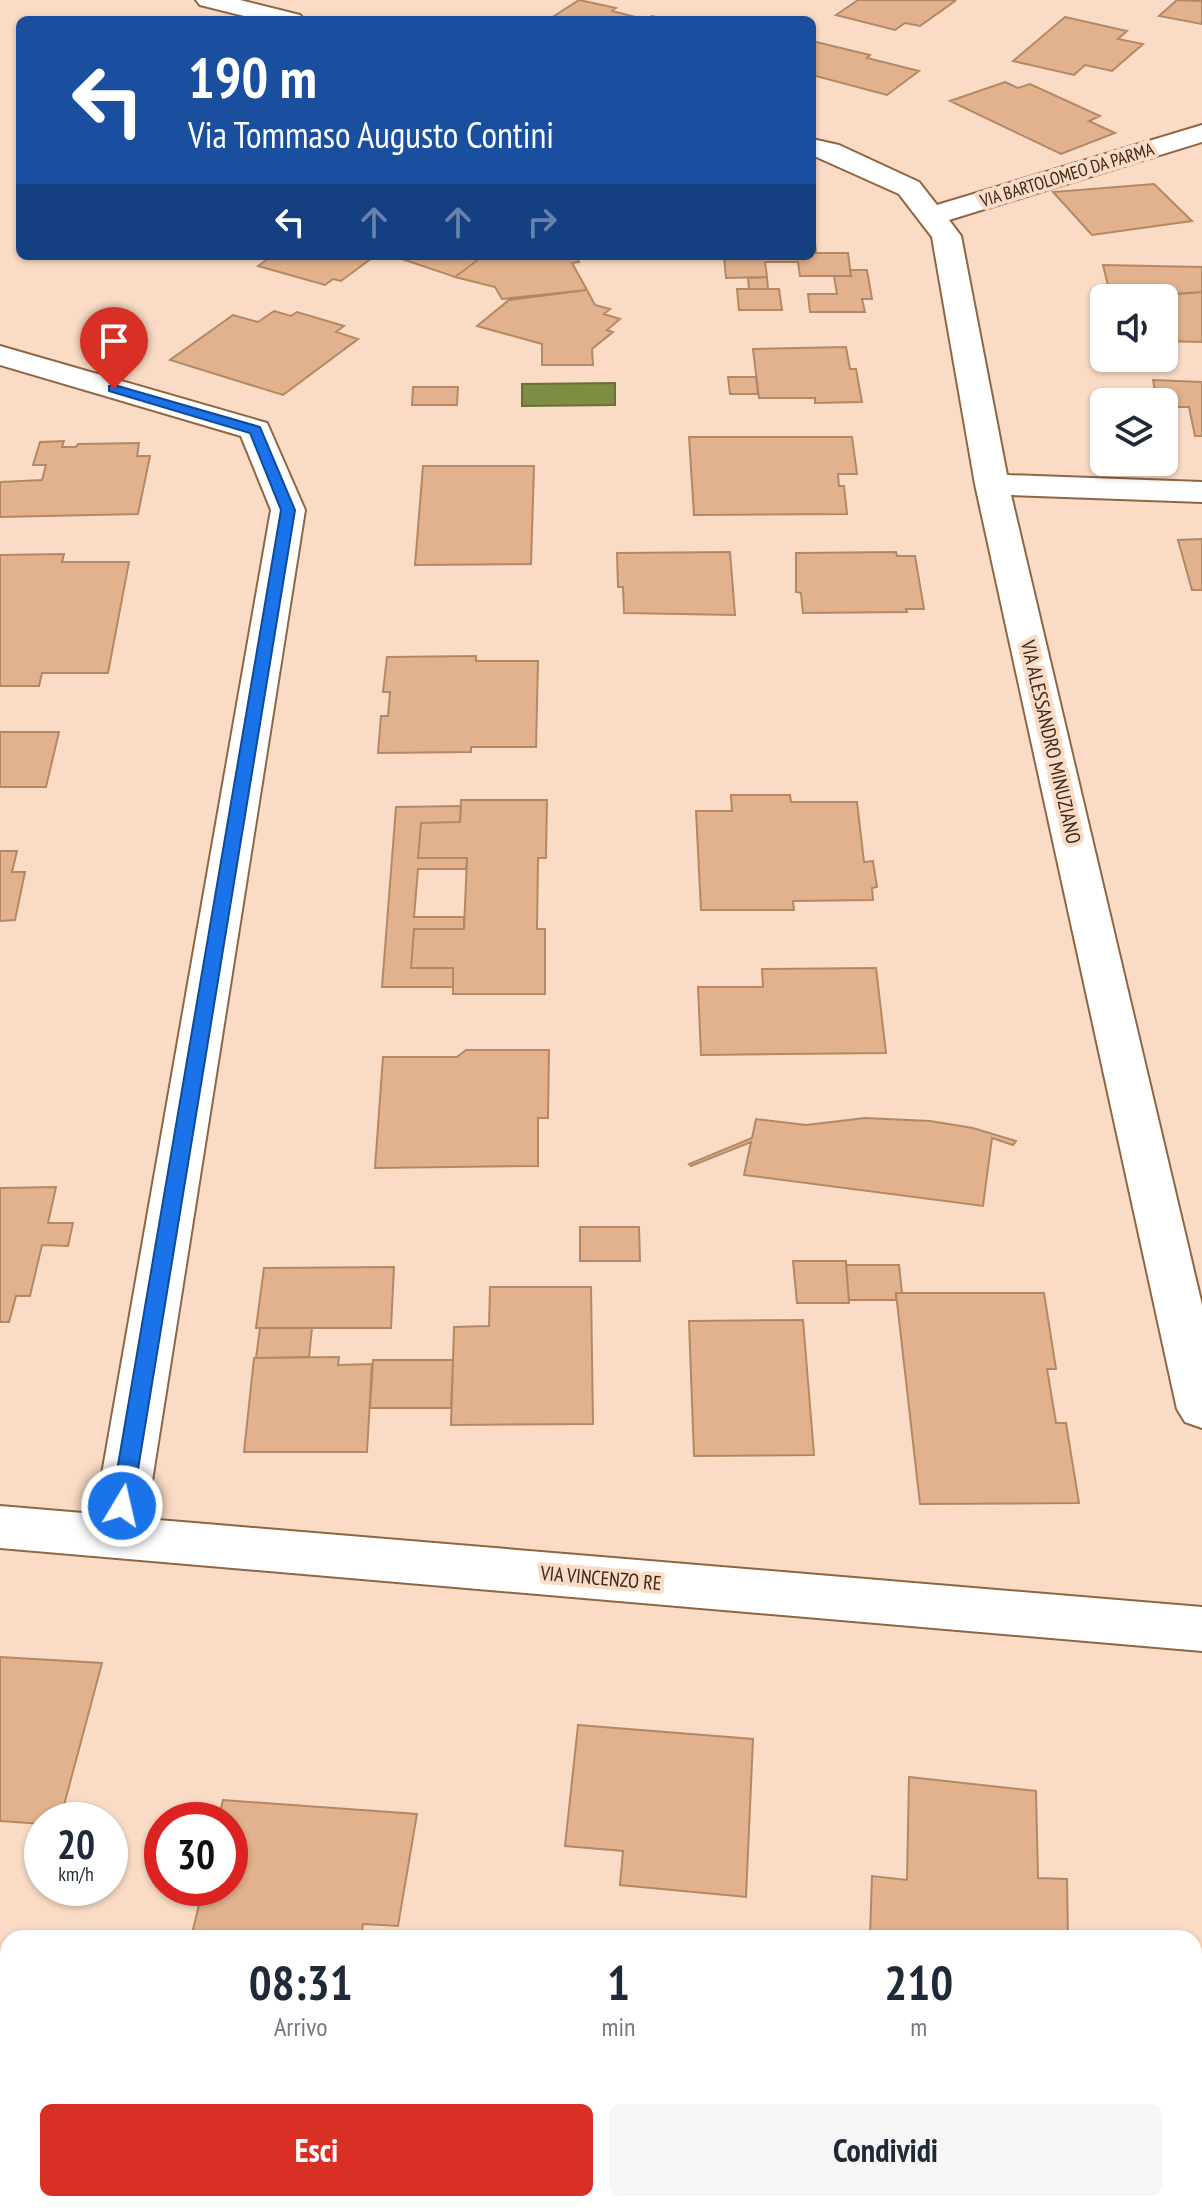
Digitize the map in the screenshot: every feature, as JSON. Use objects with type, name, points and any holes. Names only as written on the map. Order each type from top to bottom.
[{"type":"street","points":[[209,0],[275,16]]},
{"type":"street","name":"VIA BARTOLOMEO DA PARMA","points":[[931,216],[1202,133]]},
{"type":"street","name":"VIA ALESSANDRO MINUZIANO","points":[[816,148],[909,188],[946,236],[992,484],[1202,1409]]},
{"type":"street","points":[[0,355],[255,430],[288,510],[117,1537]]},
{"type":"street","points":[[992,484],[1202,492]]},
{"type":"street","name":"VIA VINCENZO RE","points":[[0,1527],[1202,1629]]},
{"type":"shaded area","points":[[615,383],[615,405],[522,406],[522,384]]},
{"type":"building","points":[[579,0],[616,8],[612,11],[631,16],[554,16]]},
{"type":"building","points":[[858,0],[955,1],[920,26],[905,23],[895,30],[836,15]]},
{"type":"building","points":[[1177,0],[1202,1],[1202,24],[1159,16]]},
{"type":"building","points":[[1065,17],[1127,31],[1118,39],[1143,44],[1112,71],[1085,65],[1074,75],[1013,61]]},
{"type":"building","points":[[816,42],[919,71],[887,95],[816,76]]},
{"type":"building","points":[[1005,82],[1018,88],[1030,84],[1100,116],[1089,121],[1115,133],[1061,154],[950,101]]},
{"type":"building","points":[[1154,184],[1192,221],[1092,235],[1053,192]]},
{"type":"building","points":[[816,253],[848,253],[851,276],[800,276],[798,262],[765,262],[767,277],[726,278],[724,260],[816,260]]},
{"type":"building","points":[[266,260],[369,260],[341,281],[333,279],[325,285],[258,266]]},
{"type":"building","points":[[405,260],[478,260],[455,277]]},
{"type":"building","points":[[478,260],[578,260],[579,262],[572,263],[587,290],[502,299],[495,287],[455,277]]},
{"type":"building","points":[[1103,265],[1202,267],[1202,292],[1178,294],[1178,284],[1108,284]]},
{"type":"building","points":[[850,270],[867,270],[872,299],[862,299],[865,312],[810,312],[808,294],[837,294],[834,276],[851,276]]},
{"type":"building","points":[[767,277],[768,289],[749,289],[748,278]]},
{"type":"building","points":[[737,289],[779,289],[782,310],[739,310]]},
{"type":"building","points":[[587,290],[595,305],[610,309],[604,314],[620,319],[607,330],[613,332],[592,349],[593,365],[542,365],[542,344],[477,326],[509,300]]},
{"type":"building","points":[[1202,292],[1202,342],[1178,341],[1178,294]]},
{"type":"building","points":[[274,311],[291,316],[297,312],[344,326],[336,332],[358,339],[283,395],[170,360],[233,315],[258,322]]},
{"type":"building","points":[[846,347],[850,369],[856,369],[862,402],[815,403],[815,398],[759,398],[753,349]]},
{"type":"building","points":[[728,377],[756,377],[758,394],[730,394]]},
{"type":"building","points":[[1153,380],[1202,382],[1202,436],[1195,436],[1189,407],[1178,407],[1178,388],[1154,388]]},
{"type":"building","points":[[413,387],[458,387],[457,405],[412,405]]},
{"type":"building","points":[[689,437],[852,437],[857,474],[838,474],[839,486],[844,486],[847,514],[694,515]]},
{"type":"building","points":[[64,441],[62,447],[139,443],[137,456],[150,456],[138,514],[0,517],[0,482],[42,480],[46,465],[33,465],[40,442]]},
{"type":"building","points":[[423,466],[534,466],[531,564],[415,565]]},
{"type":"building","points":[[1202,539],[1202,590],[1192,590],[1178,540]]},
{"type":"building","points":[[730,552],[735,615],[624,613],[623,587],[618,587],[617,553]]},
{"type":"building","points":[[896,552],[897,556],[915,556],[924,609],[906,609],[907,612],[803,613],[801,593],[796,592],[796,553]]},
{"type":"building","points":[[64,554],[62,562],[129,562],[108,673],[42,673],[39,686],[0,686],[0,555]]},
{"type":"building","points":[[476,656],[476,661],[538,661],[536,747],[471,747],[471,752],[378,753],[381,716],[388,716],[390,692],[383,692],[387,657]]},
{"type":"building","points":[[0,732],[59,732],[46,787],[0,787]]},
{"type":"building","points":[[731,795],[790,795],[791,802],[857,802],[864,862],[873,861],[877,887],[872,888],[873,900],[793,901],[794,910],[701,910],[696,811],[732,811]]},
{"type":"building","points":[[461,800],[547,800],[546,858],[538,858],[537,929],[545,929],[545,994],[453,994],[453,968],[411,968],[414,929],[464,929],[467,858],[418,858],[421,823],[460,822]]},
{"type":"building","points":[[461,806],[460,822],[421,823],[418,858],[467,858],[466,869],[418,869],[414,917],[464,917],[464,929],[414,929],[411,968],[453,968],[453,987],[382,987],[396,807]]},
{"type":"building","points":[[0,851],[17,851],[12,872],[25,872],[15,920],[0,921]]},
{"type":"building","points":[[876,968],[886,1053],[701,1055],[698,987],[763,987],[762,969]]},
{"type":"building","points":[[466,1050],[549,1050],[548,1118],[538,1118],[538,1166],[375,1168],[383,1057],[457,1057]]},
{"type":"building","points":[[865,1118],[930,1121],[973,1128],[1016,1141],[1013,1145],[992,1138],[983,1206],[744,1175],[751,1142],[691,1166],[689,1164],[752,1138],[756,1119],[806,1125]]},
{"type":"building","points":[[56,1187],[48,1223],[73,1223],[68,1246],[42,1245],[30,1296],[16,1296],[9,1322],[0,1322],[0,1188]]},
{"type":"building","points":[[580,1227],[639,1227],[640,1261],[580,1261]]},
{"type":"building","points":[[793,1261],[846,1261],[849,1303],[797,1303]]},
{"type":"building","points":[[846,1265],[899,1265],[902,1293],[896,1293],[896,1300],[849,1300]]},
{"type":"building","points":[[394,1267],[391,1328],[256,1328],[264,1268]]},
{"type":"building","points":[[490,1287],[591,1287],[593,1424],[451,1425],[454,1327],[489,1326]]},
{"type":"building","points":[[896,1293],[1044,1293],[1056,1369],[1047,1369],[1056,1423],[1066,1423],[1079,1503],[920,1504]]},
{"type":"building","points":[[803,1320],[814,1455],[694,1456],[689,1321]]},
{"type":"building","points":[[260,1328],[312,1328],[309,1357],[256,1358]]},
{"type":"building","points":[[339,1357],[338,1365],[372,1364],[367,1452],[244,1452],[254,1358]]},
{"type":"building","points":[[373,1360],[453,1360],[451,1408],[370,1408]]},
{"type":"building","points":[[0,1657],[102,1663],[65,1802],[24,1802],[24,1823],[0,1821]]},
{"type":"building","points":[[578,1725],[753,1739],[746,1897],[620,1885],[623,1851],[565,1846]]},
{"type":"building","points":[[909,1777],[1036,1791],[1038,1878],[1067,1879],[1068,1930],[870,1930],[872,1876],[907,1880]]},
{"type":"building","points":[[223,1800],[417,1814],[398,1926],[363,1924],[362,1930],[193,1930],[199,1906],[248,1906],[248,1802]]},
{"type":"route","points":[[114,389],[255,430],[288,510],[122,1506]]}]
